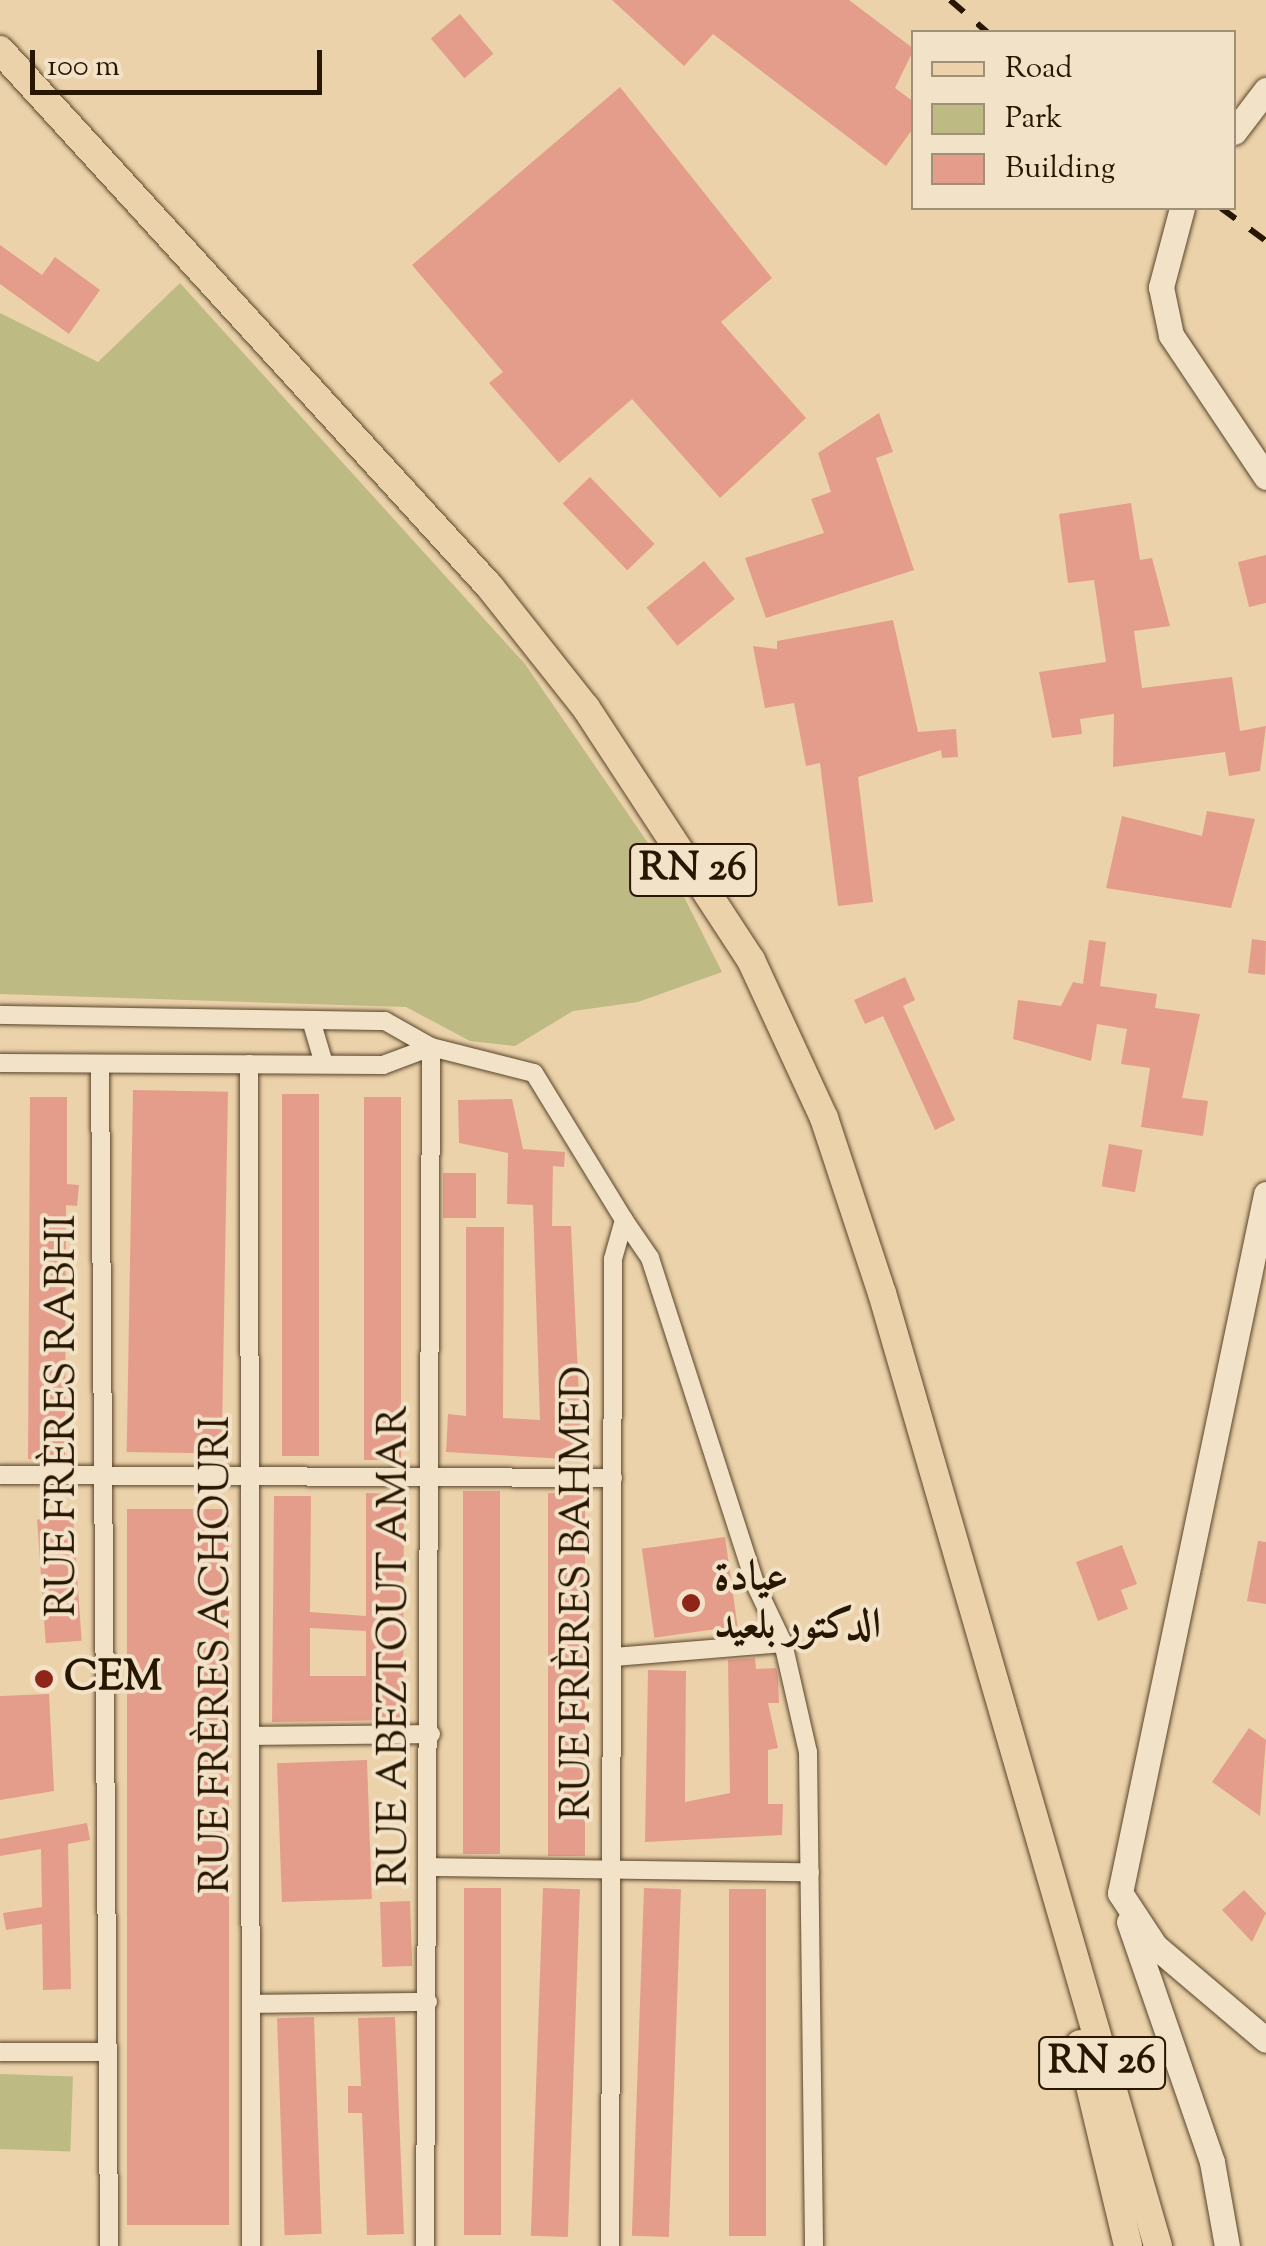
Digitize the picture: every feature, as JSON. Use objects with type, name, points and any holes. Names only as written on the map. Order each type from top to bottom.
[{"type":"main road","name":"RN 26","points":[[0,50],[490,588],[641,786],[751,960],[824,1118],[882,1293],[1048,1881],[1158,2246]]},
{"type":"main road","points":[[1236,129],[1266,90]]},
{"type":"main road","points":[[1181,210],[1164,258],[1171,335],[1266,478]]},
{"type":"main road","points":[[1228,2246],[1212,2162],[1124,1908],[1124,1864],[1266,1194]]},
{"type":"main road","name":"RN 26","points":[[1048,1881],[1128,2246]]},
{"type":"main road","points":[[1124,1908],[1186,1977],[1266,2040]]},
{"type":"street","points":[[0,1015],[385,1021],[431,1047],[534,1073],[650,1258],[755,1584],[784,1643],[808,1752],[814,2246]]},
{"type":"street","points":[[311,1020],[324,1064]]},
{"type":"street","points":[[0,1063],[383,1065],[431,1047]]},
{"type":"street","name":"RUE ABEZTOUT AMAR","points":[[425,2246],[431,1734],[431,1047]]},
{"type":"street","name":"RUE FRÈRES ACHOURI","points":[[249,1064],[253,1475],[251,2246]]},
{"type":"street","name":"RUE FRÈRES RABHI","points":[[100,1066],[97,1474],[109,2246]]},
{"type":"street","name":"RUE FRÈRES BAHMED","points":[[610,2246],[616,1862],[613,1259],[624,1220]]},
{"type":"street","points":[[0,1475],[613,1478]]},
{"type":"street","points":[[614,1657],[784,1643]]},
{"type":"street","points":[[253,1736],[431,1734]]},
{"type":"street","points":[[430,1867],[616,1862],[810,1872]]},
{"type":"street","points":[[252,2004],[428,2002]]},
{"type":"street","points":[[0,2052],[106,2052]]},
{"type":"green space","points":[[180,283],[525,664],[681,891],[722,972],[638,1002],[573,1011],[515,1046],[470,1041],[406,1007],[0,994],[0,313],[98,362]]},
{"type":"green space","points":[[0,2074],[73,2077],[70,2152],[0,2149]]},
{"type":"building","points":[[612,0],[849,0],[911,47],[911,55],[895,88],[911,100],[911,131],[886,166],[713,34],[684,66]]},
{"type":"building","points":[[460,14],[493,54],[464,78],[431,38]]},
{"type":"building","points":[[620,87],[772,278],[721,322],[806,418],[720,498],[632,399],[559,463],[489,383],[503,372],[412,265]]},
{"type":"building","points":[[0,245],[42,275],[55,257],[100,290],[69,334],[0,284]]},
{"type":"building","points":[[879,413],[893,452],[876,458],[914,570],[766,618],[745,558],[824,533],[811,499],[831,492],[818,453]]},
{"type":"building","points":[[590,477],[655,544],[627,570],[563,503]]},
{"type":"building","points":[[1131,503],[1140,560],[1152,558],[1170,626],[1134,631],[1142,688],[1232,677],[1240,731],[1266,726],[1260,771],[1229,776],[1225,752],[1113,767],[1114,714],[1080,719],[1082,734],[1052,738],[1039,672],[1106,662],[1094,580],[1068,583],[1059,514]]},
{"type":"building","points":[[1266,555],[1266,603],[1249,607],[1238,562]]},
{"type":"building","points":[[704,561],[735,599],[677,646],[646,608]]},
{"type":"building","points":[[893,620],[918,732],[956,729],[958,757],[942,758],[941,750],[858,777],[873,902],[838,906],[820,763],[806,766],[794,703],[765,708],[753,646],[777,649],[777,641]]},
{"type":"building","points":[[1207,811],[1255,819],[1231,908],[1106,888],[1122,816],[1202,836]]},
{"type":"building","points":[[1252,939],[1266,941],[1265,975],[1248,973]]},
{"type":"building","points":[[1089,940],[1106,942],[1100,986],[1157,994],[1155,1008],[1200,1014],[1182,1098],[1208,1101],[1203,1136],[1141,1127],[1150,1068],[1121,1064],[1127,1029],[1097,1024],[1091,1061],[1013,1039],[1018,1000],[1061,1006],[1073,982],[1083,984]]},
{"type":"building","points":[[905,977],[915,1000],[903,1006],[955,1120],[935,1130],[883,1016],[865,1024],[854,1000]]},
{"type":"building","points":[[133,1090],[228,1092],[222,1454],[127,1452]]},
{"type":"building","points":[[282,1094],[319,1094],[319,1456],[282,1456]]},
{"type":"building","points":[[30,1097],[67,1097],[67,1184],[79,1185],[77,1206],[66,1205],[65,1460],[28,1459]]},
{"type":"building","points":[[364,1097],[401,1097],[401,1460],[364,1460]]},
{"type":"building","points":[[512,1099],[523,1149],[565,1152],[564,1167],[553,1166],[552,1226],[571,1226],[582,1460],[446,1452],[448,1414],[466,1416],[466,1227],[504,1227],[503,1418],[540,1420],[533,1205],[507,1204],[508,1153],[459,1143],[458,1100]]},
{"type":"building","points":[[1109,1144],[1142,1150],[1135,1192],[1102,1186]]},
{"type":"building","points":[[443,1173],[476,1173],[476,1218],[443,1218]]},
{"type":"building","points":[[463,1491],[500,1491],[500,1854],[463,1854]]},
{"type":"building","points":[[366,1493],[404,1494],[403,1720],[272,1722],[274,1496],[311,1496],[310,1612],[366,1616]],"holes":[[[310,1628],[366,1631],[366,1676],[310,1676]]]},
{"type":"building","points":[[548,1493],[585,1493],[585,1856],[548,1856]]},
{"type":"building","points":[[127,1509],[229,1509],[229,2225],[127,2225]]},
{"type":"building","points":[[73,1517],[82,1641],[46,1643],[37,1520]]},
{"type":"building","name":"عيادة الدكتور بلعيد","points":[[725,1537],[738,1626],[654,1638],[642,1549]]},
{"type":"building","points":[[1258,1541],[1266,1542],[1266,1604],[1247,1601]]},
{"type":"building","points":[[1122,1545],[1137,1584],[1121,1590],[1128,1609],[1098,1621],[1076,1562]]},
{"type":"building","points":[[755,1658],[756,1669],[776,1668],[778,1677],[779,1703],[768,1703],[778,1748],[768,1750],[768,1804],[783,1804],[782,1835],[645,1842],[648,1670],[686,1671],[685,1802],[730,1793],[728,1660]]},
{"type":"building","points":[[49,1694],[54,1791],[0,1800],[0,1696]]},
{"type":"building","points":[[1249,1728],[1266,1740],[1260,1816],[1212,1782]]},
{"type":"building","points":[[367,1760],[372,1899],[282,1902],[277,1763]]},
{"type":"building","points":[[87,1823],[90,1840],[68,1844],[71,1989],[43,1990],[42,1924],[6,1930],[3,1913],[42,1907],[41,1849],[0,1856],[0,1839]]},
{"type":"building","points":[[464,1888],[501,1888],[501,2235],[464,2235]]},
{"type":"building","points":[[543,1888],[580,1889],[568,2237],[531,2236]]},
{"type":"building","points":[[644,1888],[681,1889],[669,2237],[632,2236]]},
{"type":"building","points":[[729,1889],[766,1889],[766,2236],[729,2236]]},
{"type":"building","points":[[1244,1890],[1266,1913],[1252,1942],[1222,1910]]},
{"type":"building","points":[[410,1901],[412,1966],[382,1967],[380,1902]]},
{"type":"building","points":[[314,2017],[322,2234],[285,2235],[277,2018]]},
{"type":"building","points":[[395,2017],[404,2234],[367,2235],[362,2113],[348,2113],[348,2086],[361,2086],[358,2018]]},
{"type":"railway","points":[[950,0],[985,30]]},
{"type":"railway","points":[[1224,210],[1266,241]]},
{"type":"place","name":"عيادة الدكتور بلعيد","points":[[691,1603]]},
{"type":"place","name":"CEM","points":[[44,1679]]}]
